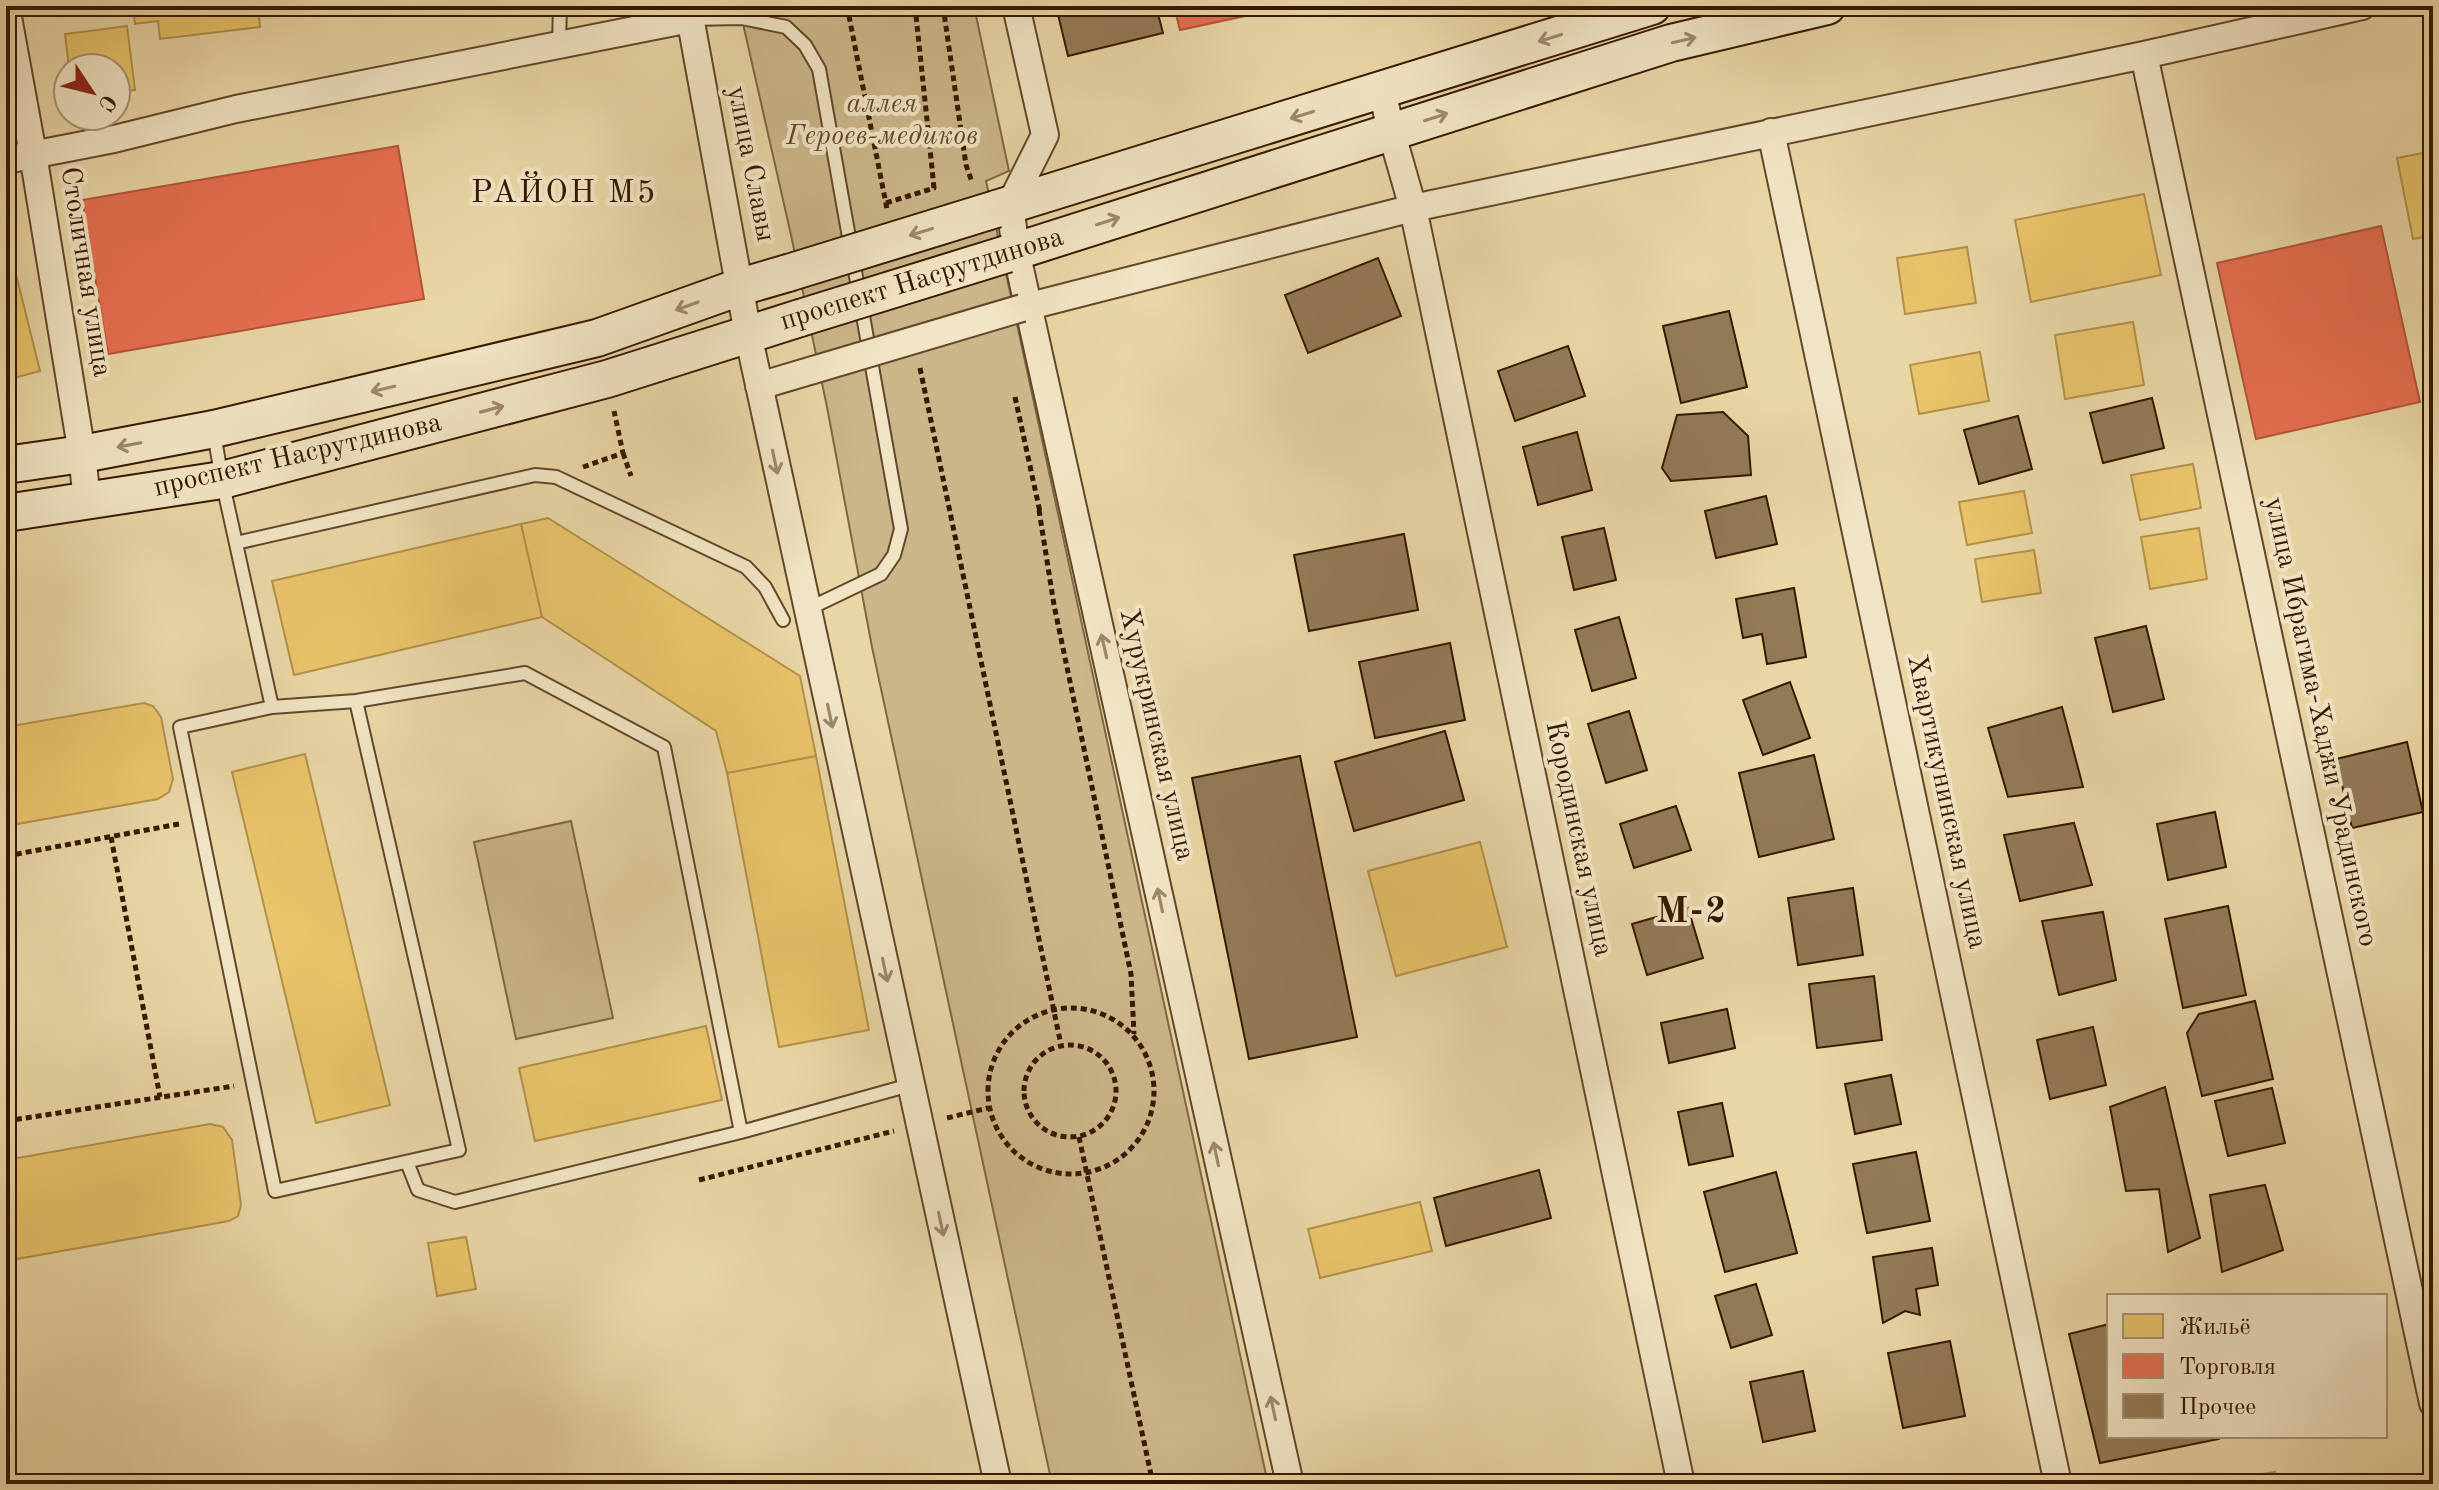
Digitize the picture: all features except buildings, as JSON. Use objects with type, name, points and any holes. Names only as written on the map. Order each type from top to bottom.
[{"type":"main road","name":"проспект Насрутдинова","points":[[6,465],[214,429],[597,338],[740,287],[1652,6]]},
{"type":"main road","name":"проспект Насрутдинова","points":[[6,513],[222,480],[607,379],[1671,43],[1827,6]]},
{"type":"street","name":"Столичная улица","points":[[6,6],[33,154],[87,501]]},
{"type":"street","points":[[1003,207],[1045,135],[1016,6]]},
{"type":"street","points":[[759,386],[1025,307],[1413,208],[2144,55],[2362,6]]},
{"type":"street","points":[[6,160],[114,139],[236,109],[559,45],[689,13]]},
{"type":"street","name":"улица Славы","points":[[689,13],[748,334],[998,1484]]},
{"type":"street","name":"улица Ибрагима-Хаджи Урадинского","points":[[2144,55],[2433,1403]]},
{"type":"street","name":"Кородинская улица","points":[[1382,90],[1413,208],[1681,1484]]},
{"type":"street","name":"Хвартикунинская улица","points":[[1771,132],[2058,1484]]},
{"type":"street","name":"Хурукринская улица","points":[[1003,207],[1290,1484]]},
{"type":"lane","points":[[559,45],[560,6]]},
{"type":"lane","points":[[689,13],[742,18],[786,27],[805,45],[819,69],[901,529],[894,555],[881,574],[807,609]]},
{"type":"lane","points":[[214,429],[222,480],[272,707]]},
{"type":"lane","points":[[236,543],[535,475],[556,477],[746,567],[765,587],[783,620]]},
{"type":"lane","points":[[356,701],[459,1150],[275,1191],[180,727],[272,707],[356,701],[525,673],[664,747],[741,1132]]},
{"type":"lane","points":[[407,1162],[418,1190],[455,1202],[741,1132],[910,1085]]},
{"type":"path","points":[[847,6],[889,219]]},
{"type":"path","points":[[886,203],[934,188],[915,6]]},
{"type":"path","points":[[943,6],[966,165]]},
{"type":"path","points":[[929,139],[962,137]]},
{"type":"path","points":[[918,358],[1061,1045]]},
{"type":"path","points":[[623,453],[631,476]]},
{"type":"path","points":[[1039,510],[1054,605],[1131,974],[1134,1034]]},
{"type":"path","points":[[6,856],[199,821]]},
{"type":"path","points":[[111,837],[160,1097]]},
{"type":"path","points":[[1083,1007],[1111,1016],[1134,1034],[1149,1059],[1155,1088],[1151,1118],[1137,1144],[1115,1163],[1087,1174],[1055,1174],[1024,1162],[1001,1138],[988,1108],[988,1076],[1000,1045],[1023,1021],[1053,1008],[1083,1007]]},
{"type":"path","points":[[1079,1044],[1096,1051],[1108,1064],[1116,1081],[1116,1099],[1109,1116],[1097,1129],[1079,1137],[1062,1137],[1045,1131],[1032,1118],[1024,1101],[1023,1083],[1030,1066],[1043,1052],[1061,1045],[1079,1044]]},
{"type":"path","points":[[6,1121],[253,1083]]},
{"type":"path","points":[[699,1180],[988,1108]]},
{"type":"path","points":[[1079,1137],[1153,1484]]},
{"type":"green space","name":"аллея Героев-медиков","points":[[739,6],[974,6],[1009,171],[986,181],[1268,1484],[1052,1484],[872,647],[791,235]]},
{"type":"green space","points":[[571,821],[613,1018],[516,1039],[474,842]]},
{"type":"district","name":"РАЙОН М5","points":[[564,194]]},
{"type":"district","name":"М-2","points":[[1692,913]]}]
